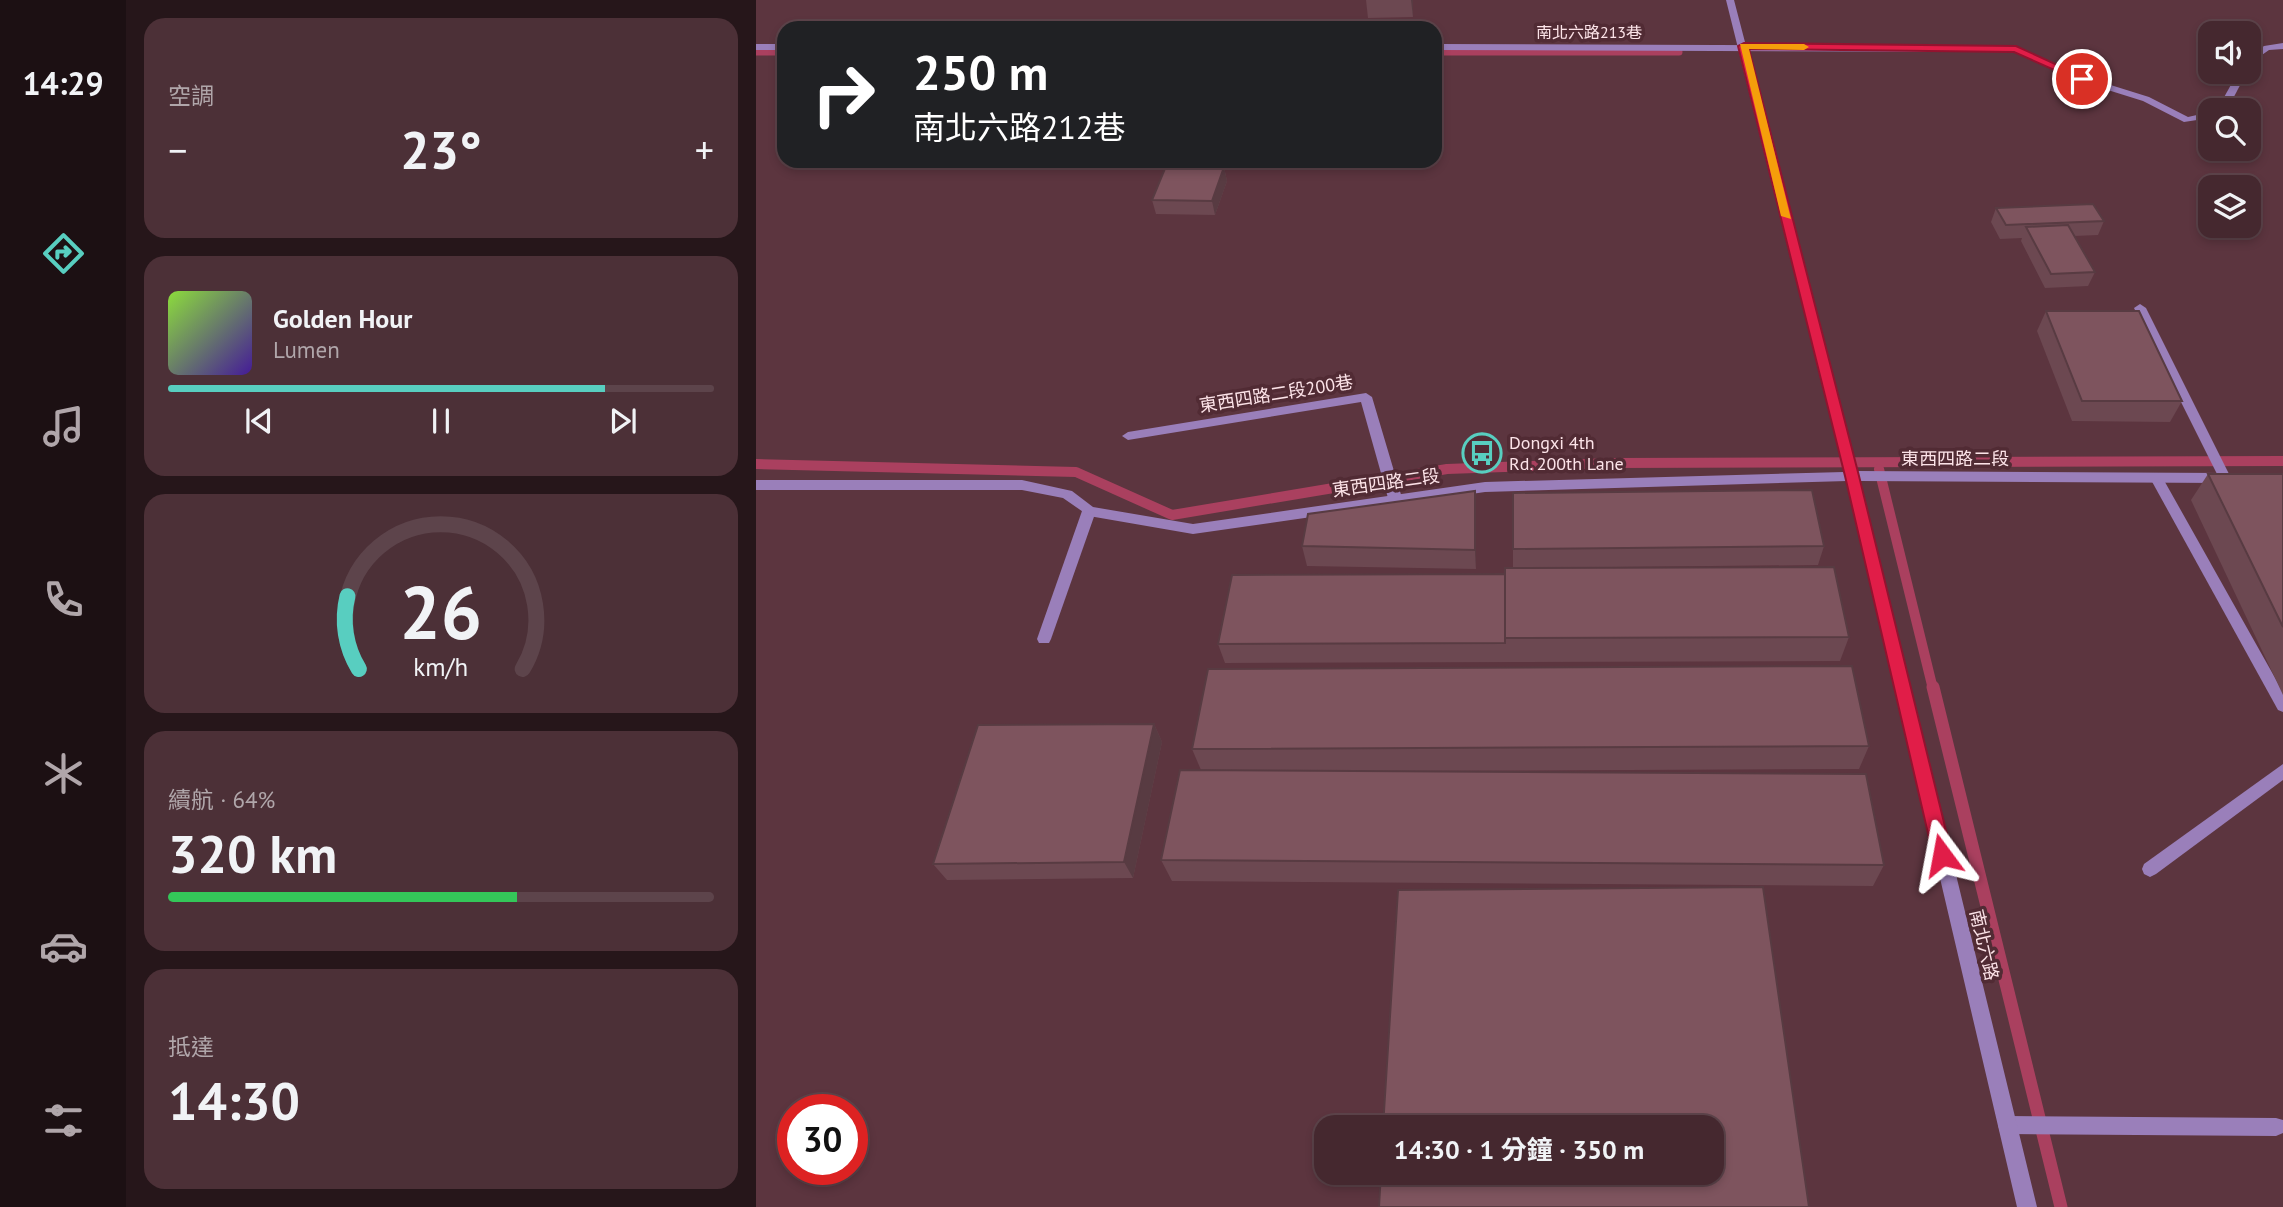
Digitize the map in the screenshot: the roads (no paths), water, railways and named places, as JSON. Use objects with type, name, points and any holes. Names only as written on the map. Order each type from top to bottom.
[{"type":"street","name":"南北六路","points":[[1730,0],[1744,46],[1852,476],[2026,1207]]},
{"type":"street","points":[[2261,52],[2267,48],[2283,46]]},
{"type":"street","points":[[756,47],[777,47]]},
{"type":"street","name":"南北六路213巷","points":[[1442,47],[2016,49],[2082,79],[2146,99],[2187,120],[2198,118]]},
{"type":"street","name":"東西四路二段","points":[[756,485],[1022,485],[1067,494],[1089,510],[1192,529],[1485,487],[1852,476],[2231,478],[2140,308]]},
{"type":"street","name":"東西四路二段200巷","points":[[1129,436],[1366,397],[1395,498]]},
{"type":"street","points":[[2156,478],[2283,706]]},
{"type":"street","points":[[1044,639],[1089,510]]},
{"type":"street","points":[[2150,869],[2283,771]]},
{"type":"street","points":[[2007,1125],[2276,1127]]},
{"type":"waterway","points":[[756,52],[777,52]]},
{"type":"waterway","points":[[1442,52],[1679,52]]},
{"type":"waterway","points":[[756,464],[1076,472],[1172,515],[1447,469],[1612,463],[2283,461]]},
{"type":"waterway","points":[[1879,469],[1933,689]]},
{"type":"waterway","points":[[1933,687],[2061,1207]]},
{"type":"place","name":"Dongxi 4th Rd. 200th Lane","points":[[1482,453]]}]
